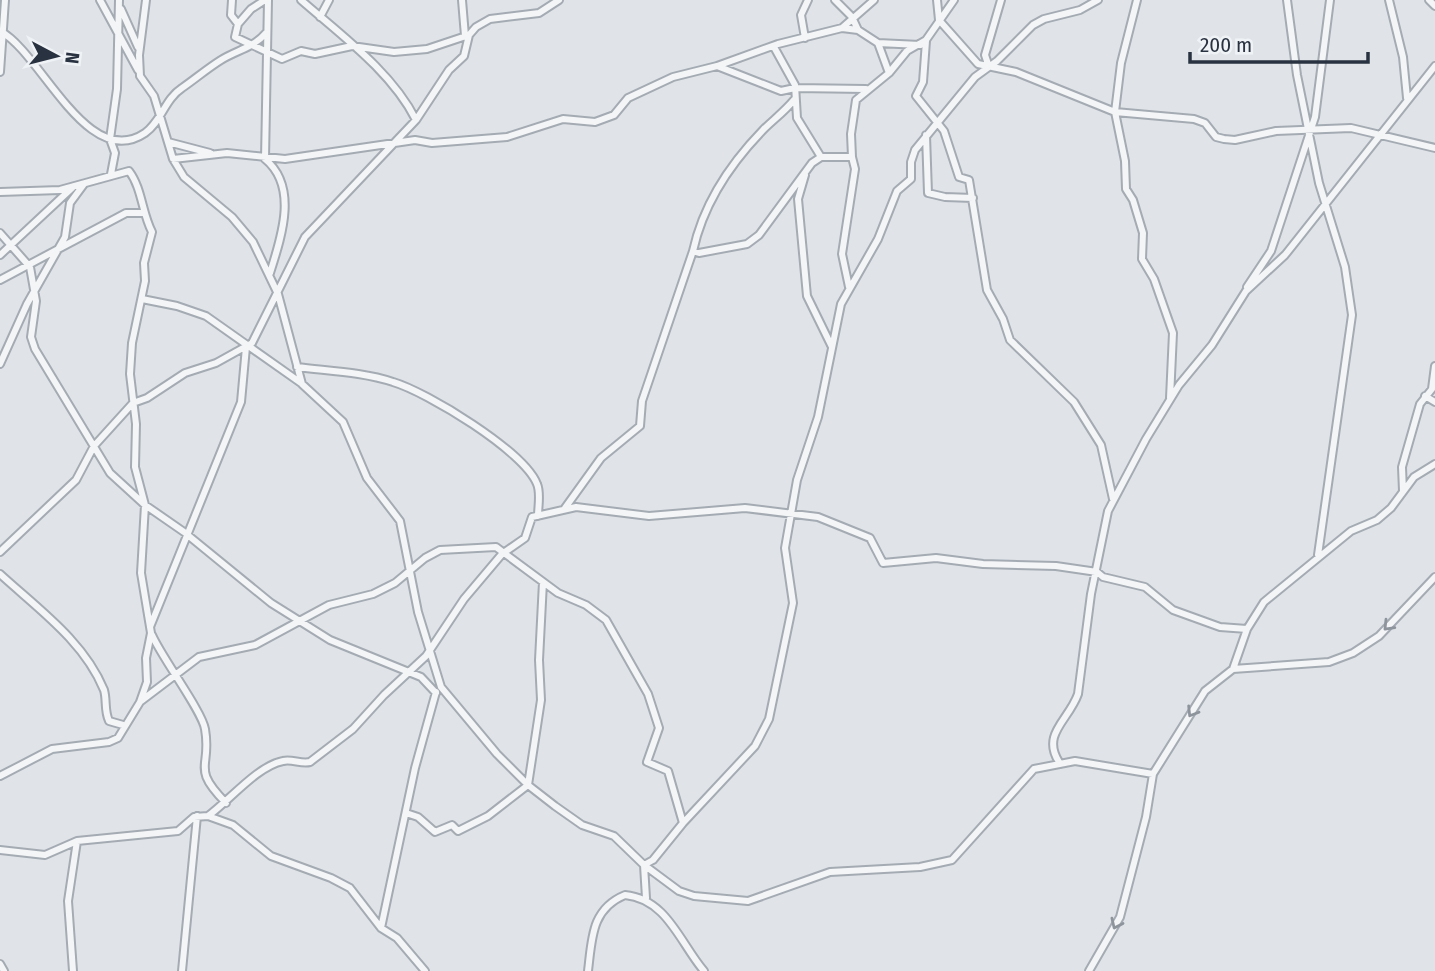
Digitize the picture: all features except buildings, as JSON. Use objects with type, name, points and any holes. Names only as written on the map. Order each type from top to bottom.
[{"type":"street","points":[[0,72],[5,0]]},
{"type":"street","points":[[100,0],[118,38],[139,71],[143,84],[155,96],[173,159],[184,177],[232,216],[253,242],[270,273],[278,293],[302,384]]},
{"type":"street","points":[[119,0],[139,49]]},
{"type":"street","points":[[139,71],[139,49],[146,0]]},
{"type":"street","points":[[232,0],[231,15],[238,24]]},
{"type":"street","points":[[265,159],[268,54],[267,0],[251,9],[238,24],[235,37],[268,54],[282,60],[301,51],[314,54],[352,46],[405,51],[427,48],[467,36],[483,21],[539,13],[559,0]]},
{"type":"street","points":[[302,0],[370,61],[407,101],[416,120]]},
{"type":"street","points":[[320,17],[329,0]]},
{"type":"street","points":[[0,552],[76,480],[94,446],[133,403],[147,398],[185,373],[216,363],[247,346],[263,324],[305,237],[416,120],[449,70],[464,57],[467,36],[462,0]]},
{"type":"street","points":[[805,38],[801,15],[807,0]]},
{"type":"street","points":[[835,0],[852,16],[858,30]]},
{"type":"street","points":[[842,28],[852,16],[874,0]]},
{"type":"street","points":[[937,0],[939,20],[978,64],[1003,68],[1050,84],[1069,95],[1115,112],[1194,119],[1205,123],[1216,137],[1224,139],[1235,140],[1276,131],[1351,128],[1435,148]]},
{"type":"street","points":[[849,287],[842,254],[855,169],[852,157],[853,109],[866,89],[888,73],[907,51],[923,43],[954,0]]},
{"type":"street","points":[[989,67],[985,55],[1001,0]]},
{"type":"street","points":[[644,865],[653,860],[683,823],[755,746],[769,719],[791,625],[793,595],[785,548],[797,480],[818,417],[841,304],[878,239],[897,191],[911,179],[911,162],[915,150],[975,78],[1033,25],[1053,16],[1080,10],[1098,0]]},
{"type":"street","points":[[1137,0],[1121,63],[1115,112],[1125,161],[1126,189],[1133,200],[1143,233],[1142,259],[1154,279],[1173,333],[1170,400]]},
{"type":"street","points":[[1287,0],[1297,75],[1324,206],[1345,267],[1352,315],[1318,555]]},
{"type":"street","points":[[1059,762],[1052,751],[1051,740],[1055,730],[1073,710],[1078,694],[1091,594],[1113,499],[1170,400],[1212,345],[1271,251],[1315,117],[1330,0]]},
{"type":"street","points":[[1389,0],[1403,57],[1406,98]]},
{"type":"street","points":[[1429,0],[1435,6]]},
{"type":"street","points":[[111,174],[114,153],[110,139],[117,89],[121,8]]},
{"type":"street","points":[[173,159],[228,153],[285,159],[415,140],[432,143],[507,137],[563,119],[596,122],[614,116],[628,98],[673,76],[717,66],[842,28],[858,30],[878,43],[923,43]]},
{"type":"street","points":[[2,33],[24,51],[77,118],[110,139],[144,134],[182,88],[223,58],[253,46],[267,33]]},
{"type":"street","points":[[878,43],[888,73]]},
{"type":"street","points":[[923,43],[923,82],[916,96],[938,121],[960,177],[969,180],[987,290],[1003,319],[1010,340],[1074,402],[1101,445],[1113,499]]},
{"type":"street","points":[[774,47],[795,88],[797,118],[821,158]]},
{"type":"street","points":[[717,66],[780,91],[795,88],[866,89]]},
{"type":"street","points":[[1246,292],[1285,255],[1384,134],[1406,98],[1435,66]]},
{"type":"street","points":[[565,508],[601,458],[640,426],[642,401],[693,251],[699,225],[718,188],[763,131],[794,100]]},
{"type":"street","points":[[926,135],[928,192],[945,197],[973,198]]},
{"type":"street","points":[[168,142],[216,155]]},
{"type":"street","points":[[693,251],[699,253],[747,244],[759,235],[805,174],[821,158],[852,157]]},
{"type":"street","points":[[265,159],[275,166],[285,201],[279,244],[270,273]]},
{"type":"street","points":[[0,192],[73,187],[111,174],[129,171],[132,174],[143,213],[152,232],[144,263],[142,299],[130,359],[136,424],[135,467],[145,505],[141,573],[150,630],[205,729],[202,771],[209,786],[226,803]]},
{"type":"street","points":[[805,174],[799,199],[807,296],[832,347]]},
{"type":"street","points":[[0,364],[27,304],[60,247],[66,232],[70,203],[86,183]]},
{"type":"street","points":[[0,255],[73,187]]},
{"type":"street","points":[[0,280],[30,267],[60,247],[98,230],[126,213],[143,213]]},
{"type":"street","points":[[0,233],[30,267],[34,296],[33,344],[54,385],[110,473],[145,505],[271,603],[330,640],[410,671],[421,677],[436,693]]},
{"type":"street","points":[[142,299],[177,306],[206,316],[302,384],[343,422],[367,478],[400,521],[418,612],[431,648],[439,682],[486,742],[528,785],[582,825],[614,836],[644,865],[679,891],[694,896],[748,901],[830,872],[941,864],[959,854],[1034,769],[1059,762],[1093,763],[1153,774]]},
{"type":"street","points":[[140,702],[147,682],[146,658],[150,630],[224,438],[241,402],[247,346]]},
{"type":"street","points":[[1403,493],[1402,467],[1417,412],[1432,388],[1435,366]]},
{"type":"street","points":[[297,367],[392,381],[427,397],[500,442],[536,481],[538,516]]},
{"type":"street","points":[[1425,396],[1435,402]]},
{"type":"street","points":[[1089,971],[1120,916],[1146,817],[1153,774],[1205,691],[1233,669],[1247,629],[1264,602],[1318,555],[1351,531],[1377,520],[1419,472],[1435,464]]},
{"type":"street","points":[[208,816],[246,783],[274,764],[283,761],[303,763],[317,759],[353,729],[431,648],[449,617],[502,554],[526,538],[532,517],[565,508],[649,516],[732,507],[792,513],[837,523],[862,537],[870,538],[883,563],[936,558],[983,564],[1056,566],[1097,572],[1103,577],[1145,587],[1173,610],[1220,627],[1247,629]]},
{"type":"street","points":[[0,776],[52,749],[109,742],[118,738],[123,725],[140,702],[199,657],[255,645],[329,605],[373,594],[395,583],[410,569],[440,550],[496,547],[502,554],[544,582],[606,620],[648,694],[659,728],[647,762],[668,771],[683,823]]},
{"type":"street","points":[[0,574],[81,652],[105,694],[104,709],[109,721],[123,725]]},
{"type":"street","points":[[1233,669],[1329,662],[1353,653],[1379,636],[1435,576]]},
{"type":"street","points":[[406,813],[418,817],[435,832],[446,825],[452,825],[458,831],[488,816],[528,785],[541,700],[539,660],[544,582]]},
{"type":"street","points":[[381,928],[439,682]]},
{"type":"street","points":[[183,971],[197,816]]},
{"type":"street","points":[[0,850],[45,855],[77,841],[162,835],[178,831],[197,816],[208,816],[233,825],[271,856],[342,883],[358,897],[381,928],[397,938],[425,971]]},
{"type":"street","points":[[73,971],[68,901],[77,841]]},
{"type":"street","points":[[644,865],[646,898]]},
{"type":"street","points":[[588,971],[594,923],[604,909],[625,895],[646,898],[677,930],[704,971]]},
{"type":"street","points":[[0,964],[4,971]]}]
